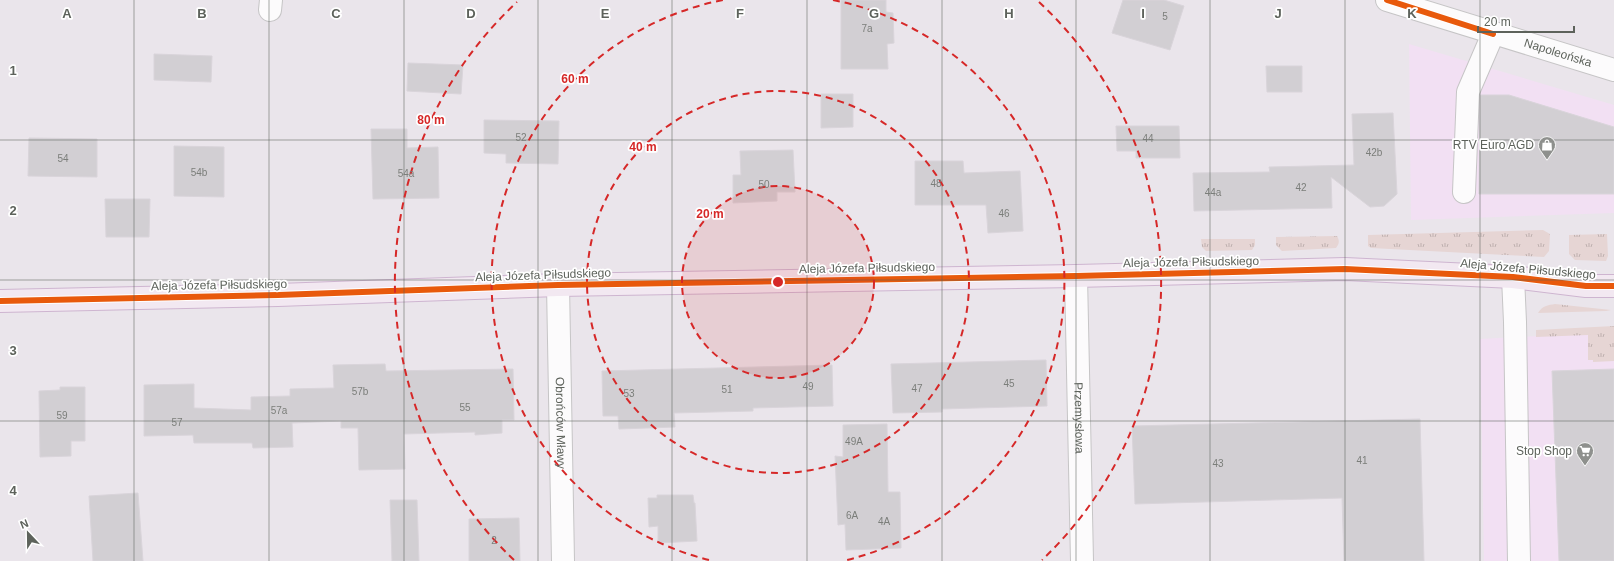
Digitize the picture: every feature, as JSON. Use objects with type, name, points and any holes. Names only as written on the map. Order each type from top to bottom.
[{"type":"main road","name":"Aleja Józefa Piłsudskiego","points":[[0,301],[278,295],[558,285],[1076,276],[1345,269],[1513,277],[1586,286],[1614,286]]},
{"type":"street","name":"Napoleońska","points":[[1387,0],[1493,34],[1614,70]]},
{"type":"street","points":[[1464,192],[1468,92],[1493,34]]},
{"type":"street","name":"Przemysłowa","points":[[1076,276],[1082,561]]},
{"type":"street","points":[[1513,277],[1519,561]]},
{"type":"street","name":"Obrońców Mławy","points":[[558,285],[563,561]]},
{"type":"shaded area","points":[[1409,44],[1614,105],[1614,213],[1411,220]]},
{"type":"shaded area","points":[[1614,332],[1614,561],[1484,561],[1480,339]]},
{"type":"green space","points":[[1543,230],[1550,234],[1549,251],[1544,257],[1371,248],[1368,246],[1368,235]]},
{"type":"green space","points":[[1607,234],[1608,256],[1606,261],[1575,260],[1569,254],[1569,235]]},
{"type":"green space","points":[[1337,236],[1339,242],[1336,248],[1282,251],[1276,245],[1276,237]]},
{"type":"green space","points":[[1201,239],[1255,239],[1255,245],[1252,250],[1206,251],[1202,247]]},
{"type":"green space","points":[[1555,304],[1611,310],[1538,313],[1543,307]]},
{"type":"green space","points":[[1614,326],[1614,361],[1593,362],[1593,360],[1588,360],[1588,335],[1536,337],[1536,330]]},
{"type":"building","points":[[841,0],[886,0],[886,12],[893,13],[894,43],[887,44],[888,69],[841,69]]},
{"type":"building","points":[[1123,0],[1164,0],[1184,6],[1170,50],[1112,33]]},
{"type":"building","points":[[154,54],[212,56],[211,82],[154,80]]},
{"type":"building","points":[[408,63],[463,65],[461,94],[407,91]]},
{"type":"building","points":[[1266,66],[1302,66],[1302,92],[1267,92]]},
{"type":"building","points":[[821,94],[853,94],[853,127],[821,128]]},
{"type":"building","name":"RTV Euro AGD","points":[[1480,95],[1509,95],[1614,127],[1614,194],[1479,194]]},
{"type":"building","points":[[1393,113],[1397,194],[1384,206],[1370,207],[1331,177],[1332,208],[1194,211],[1193,173],[1270,172],[1269,167],[1354,165],[1352,114]]},
{"type":"building","points":[[484,120],[559,121],[558,164],[506,163],[506,154],[484,153]]},
{"type":"building","points":[[1116,126],[1179,126],[1180,158],[1136,158],[1136,151],[1117,151]]},
{"type":"building","points":[[371,129],[407,129],[407,148],[438,147],[439,198],[373,199]]},
{"type":"building","points":[[29,138],[97,139],[97,177],[28,176]]},
{"type":"building","points":[[174,146],[224,147],[224,197],[174,196]]},
{"type":"building","points":[[793,150],[795,192],[777,192],[777,201],[733,203],[733,175],[741,175],[740,151]]},
{"type":"building","points":[[915,161],[963,161],[964,173],[1020,171],[1023,231],[988,233],[986,205],[915,205]]},
{"type":"building","points":[[105,199],[150,199],[149,237],[106,237]]},
{"type":"building","points":[[1046,360],[1047,406],[942,409],[942,412],[893,413],[891,364]]},
{"type":"building","points":[[385,364],[386,371],[513,369],[514,420],[502,420],[502,433],[475,435],[475,432],[404,434],[405,469],[359,470],[358,428],[341,428],[341,421],[292,423],[293,447],[253,448],[252,443],[194,443],[193,435],[144,436],[144,385],[194,384],[194,408],[251,410],[251,397],[290,396],[290,389],[334,388],[333,365]]},
{"type":"building","points":[[832,365],[833,406],[753,408],[753,411],[674,413],[675,427],[619,429],[618,416],[603,416],[602,371]]},
{"type":"building","name":"Stop Shop","points":[[1614,369],[1614,561],[1559,561],[1552,371]]},
{"type":"building","points":[[60,387],[85,387],[85,441],[71,441],[71,456],[40,457],[39,391],[60,390]]},
{"type":"building","points":[[1420,419],[1424,561],[1344,561],[1342,498],[1135,504],[1132,426]]},
{"type":"building","points":[[887,424],[888,492],[900,492],[901,548],[846,550],[845,524],[838,525],[835,456],[843,457],[843,425]]},
{"type":"building","points":[[138,493],[143,561],[93,561],[89,496]]},
{"type":"building","points":[[657,495],[693,495],[695,503],[697,541],[658,543],[658,526],[649,527],[648,498],[657,498]]},
{"type":"building","points":[[390,500],[417,500],[419,561],[392,561]]},
{"type":"building","points":[[519,518],[520,561],[469,561],[469,519]]},
{"type":"cycle path","points":[[1387,0],[1493,34]]},
{"type":"cycle path","points":[[0,301],[278,295],[558,285],[1076,276],[1345,269],[1513,277],[1586,286],[1614,286]]},
{"type":"place","name":"RTV Euro AGD","points":[[1547,160]]},
{"type":"place","name":"Stop Shop","points":[[1585,466]]}]
